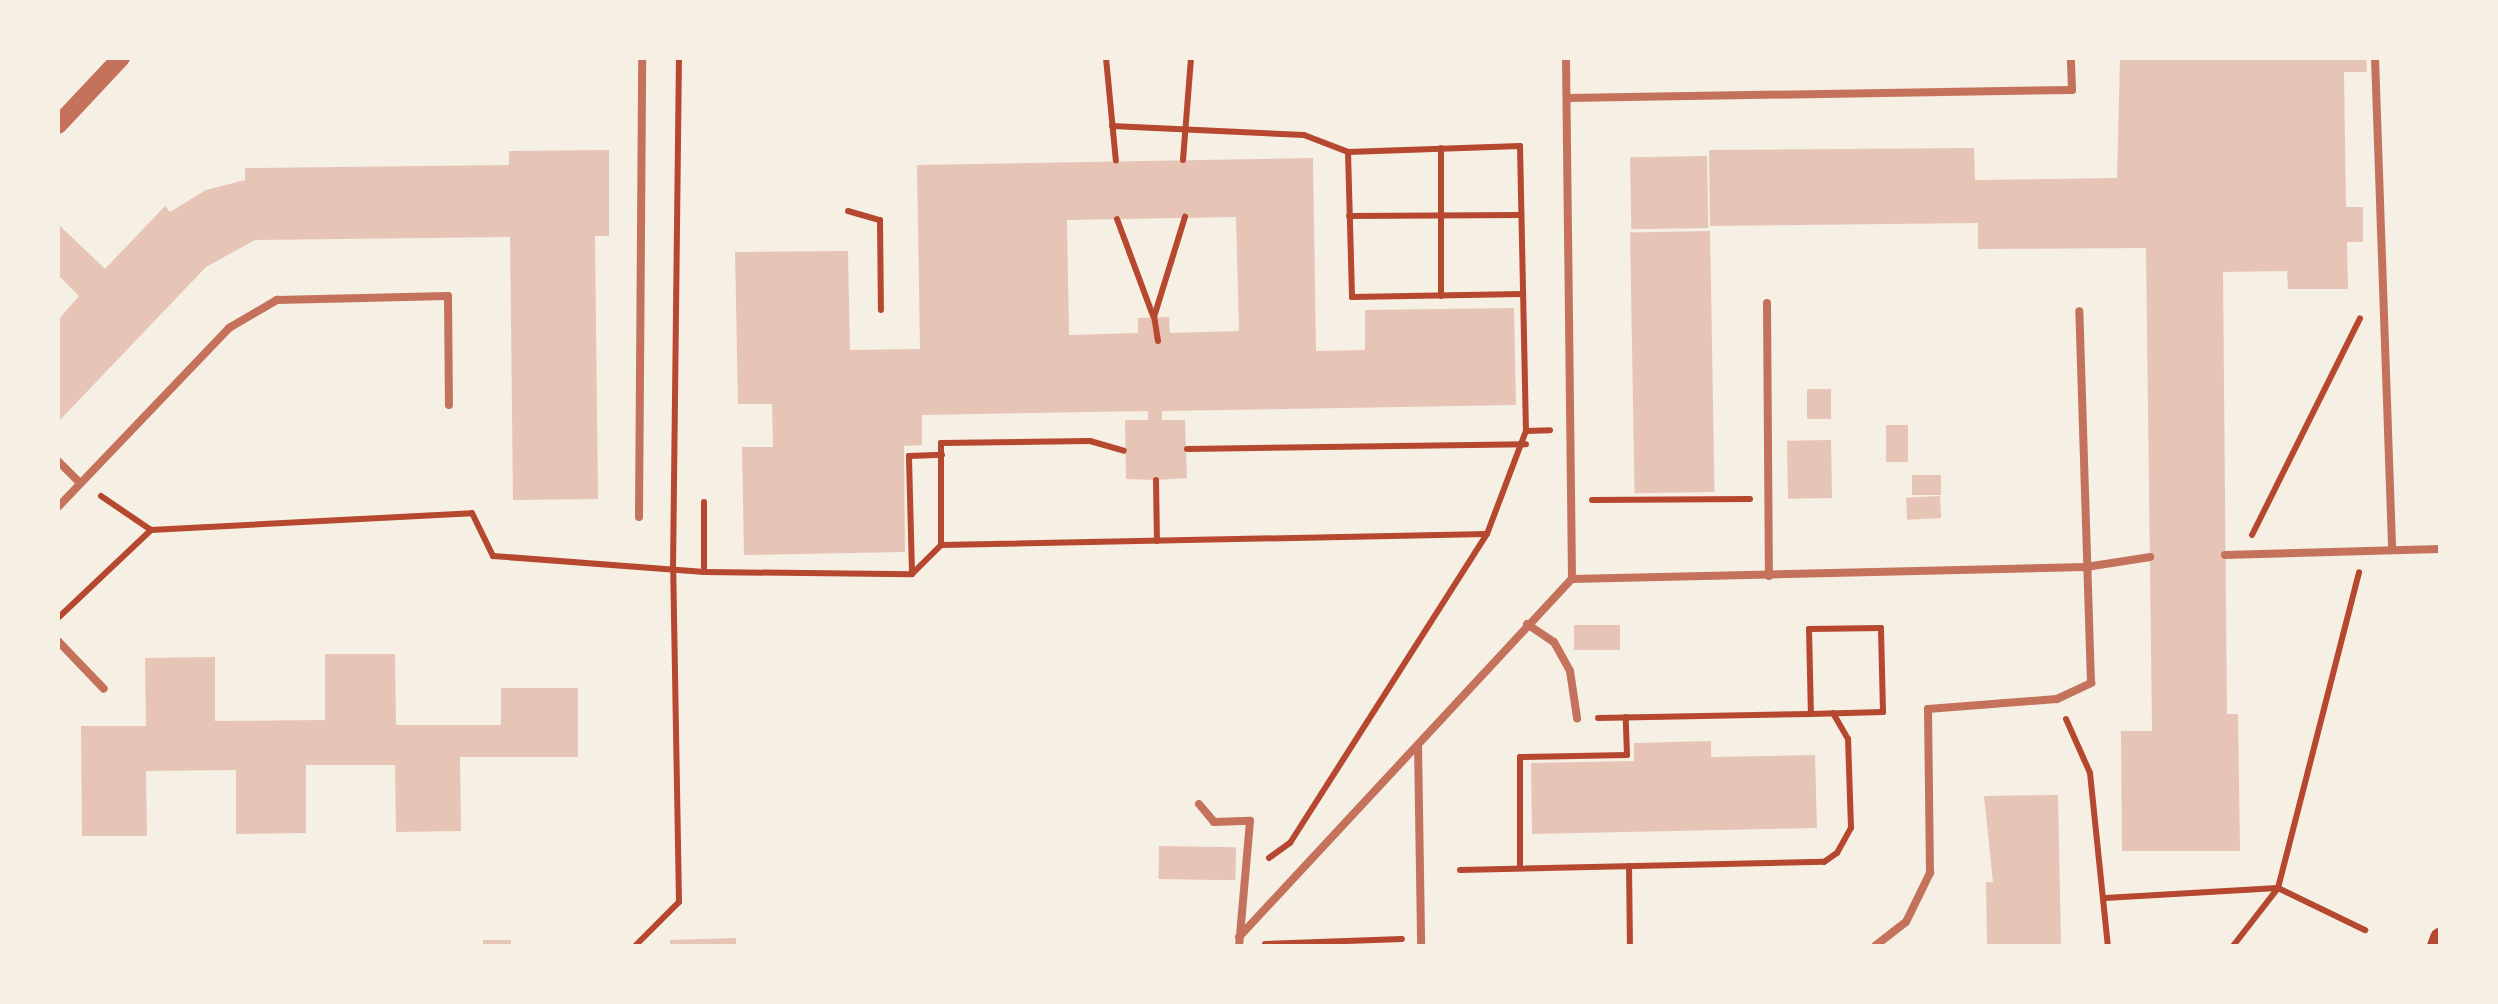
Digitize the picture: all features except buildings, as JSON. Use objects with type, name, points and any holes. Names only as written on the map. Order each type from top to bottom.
[{"type":"main road","points":[[2437,946],[2440,938]]},
{"type":"street","points":[[58,125],[122,58]]},
{"type":"lane","points":[[639,517],[642,58]]},
{"type":"lane","points":[[1566,58],[1572,580]]},
{"type":"lane","points":[[1567,98],[2072,90],[2072,58]]},
{"type":"lane","points":[[2374,58],[2392,550]]},
{"type":"lane","points":[[58,506],[228,328],[276,300],[448,296],[448,405]]},
{"type":"lane","points":[[1767,303],[1769,576]]},
{"type":"lane","points":[[1875,946],[1906,922],[1930,873],[1928,709],[2056,698],[2091,684],[2079,310]]},
{"type":"lane","points":[[58,462],[80,482]]},
{"type":"lane","points":[[2226,556],[2440,550]]},
{"type":"lane","points":[[1238,943],[1376,782],[1418,745],[1572,580],[2086,567],[2150,557]]},
{"type":"lane","points":[[1528,624],[1554,642],[1570,671],[1577,718]]},
{"type":"lane","points":[[58,640],[104,689]]},
{"type":"lane","points":[[1418,745],[1421,942]]},
{"type":"lane","points":[[1199,804],[1214,822],[1250,821],[1248,873],[1238,943]]},
{"type":"path","points":[[635,946],[679,902],[673,569],[679,58]]},
{"type":"path","points":[[1106,58],[1116,161]]},
{"type":"path","points":[[1184,160],[1191,58]]},
{"type":"path","points":[[1112,126],[1304,135],[1348,152],[1520,146],[1527,444],[1488,534],[1290,843],[1248,873]]},
{"type":"path","points":[[1441,296],[1442,148]]},
{"type":"path","points":[[1348,152],[1352,298],[1522,294]]},
{"type":"path","points":[[848,211],[880,220],[881,310]]},
{"type":"path","points":[[1350,216],[1521,215]]},
{"type":"path","points":[[1154,339],[1154,317],[1185,217]]},
{"type":"path","points":[[1118,219],[1154,317]]},
{"type":"path","points":[[2242,554],[2383,273]]},
{"type":"path","points":[[1526,431],[1570,428]]},
{"type":"path","points":[[80,482],[152,530],[472,514],[493,556],[704,572],[912,574],[941,544],[941,443],[1090,441],[1124,450]]},
{"type":"path","points":[[1187,449],[1527,444]]},
{"type":"path","points":[[912,574],[907,458],[942,455]]},
{"type":"path","points":[[1156,480],[1158,540]]},
{"type":"path","points":[[1571,500],[1770,499]]},
{"type":"path","points":[[704,502],[704,572]]},
{"type":"path","points":[[58,618],[152,530]]},
{"type":"path","points":[[941,544],[1488,534]]},
{"type":"path","points":[[2233,946],[2278,888],[2364,551]]},
{"type":"path","points":[[1577,718],[1811,714],[1883,712],[1881,628],[1809,629],[1811,714]]},
{"type":"path","points":[[2056,698],[2090,773],[2108,946]]},
{"type":"path","points":[[1460,870],[1824,862],[1849,839],[1851,810],[1848,739],[1834,713]]},
{"type":"path","points":[[1520,868],[1520,757],[1627,754],[1626,717]]},
{"type":"path","points":[[1629,866],[1630,946]]},
{"type":"path","points":[[2105,898],[2278,888],[2365,930]]},
{"type":"path","points":[[1238,943],[1421,942]]}]
